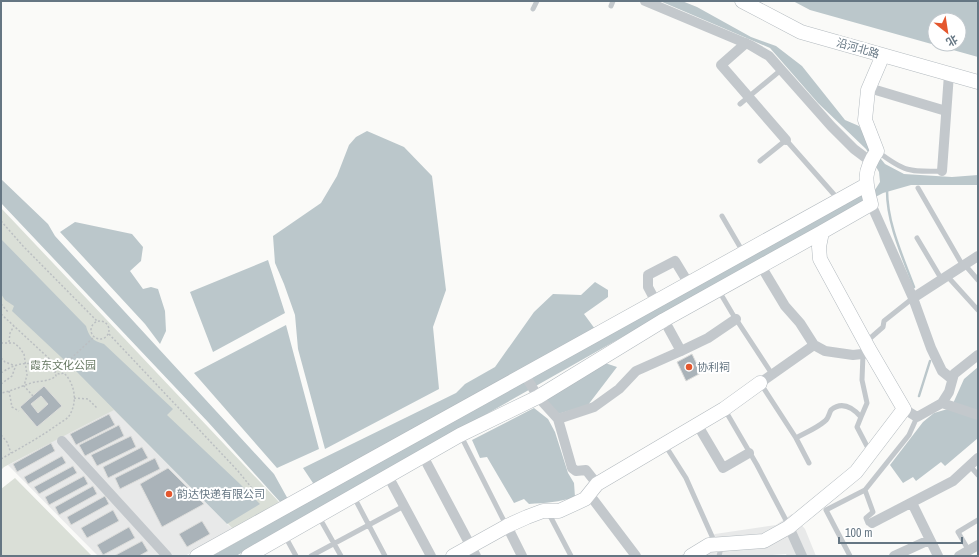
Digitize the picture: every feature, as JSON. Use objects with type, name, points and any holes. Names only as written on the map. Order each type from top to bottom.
[{"type":"street","points":[[645,1],[746,43],[769,56],[831,126],[854,149],[874,156]]},
{"type":"street","name":"沿河北路","points":[[742,1],[802,32],[978,82]]},
{"type":"street","points":[[746,43],[721,65],[786,140]]},
{"type":"street","points":[[880,62],[869,88],[865,120],[874,156],[867,170],[866,185],[871,204],[913,298],[931,348],[942,371],[952,379]]},
{"type":"street","points":[[942,171],[949,74]]},
{"type":"street","points":[[869,88],[946,111]]},
{"type":"street","points":[[197,556],[866,185]]},
{"type":"street","points":[[251,555],[460,435],[538,397],[664,320],[871,204]]},
{"type":"street","points":[[822,232],[819,247],[820,259],[866,350],[904,409],[917,417],[942,403],[949,392],[954,374],[978,355]]},
{"type":"street","points":[[913,298],[978,256]]},
{"type":"street","points":[[656,302],[648,287],[648,275],[675,261],[689,284]]},
{"type":"street","points":[[761,266],[784,306],[800,323],[814,345],[825,351],[853,355],[866,350]]},
{"type":"street","points":[[664,320],[682,352]]},
{"type":"street","points":[[558,419],[594,406],[619,389],[636,371],[682,352],[708,338],[736,320]]},
{"type":"street","points":[[453,556],[474,551],[507,526],[543,511],[559,511],[585,499],[593,489],[697,424],[724,409],[814,345]]},
{"type":"street","points":[[525,375],[538,397],[558,419],[572,468],[576,471],[586,470],[593,489],[636,556]]},
{"type":"street","points":[[942,403],[978,414]]},
{"type":"street","points":[[691,556],[709,544],[718,551],[764,541],[789,527],[856,472],[904,409]]},
{"type":"street","points":[[697,424],[723,468],[749,452]]},
{"type":"street","points":[[62,442],[167,556]]},
{"type":"street","points":[[423,456],[474,551]]},
{"type":"street","points":[[872,523],[912,504],[953,481],[978,458]]},
{"type":"street","points":[[388,476],[431,556]]},
{"type":"street","points":[[912,504],[938,556]]},
{"type":"street","points":[[507,526],[522,556]]},
{"type":"street","points":[[789,527],[802,556]]},
{"type":"street","points":[[895,556],[929,540]]},
{"type":"street","points":[[960,556],[974,548]]},
{"type":"lane","points":[[532,9],[537,1]]},
{"type":"lane","points":[[740,104],[781,70]]},
{"type":"lane","points":[[760,161],[786,140],[839,200]]},
{"type":"lane","points":[[874,156],[907,170],[918,172],[942,171]]},
{"type":"lane","points":[[918,188],[964,265],[978,280]]},
{"type":"lane","points":[[722,216],[743,253]]},
{"type":"lane","points":[[917,238],[945,278],[978,310]]},
{"type":"lane","points":[[719,290],[736,320],[772,374]]},
{"type":"lane","points":[[870,454],[857,426],[866,402],[862,380],[866,350],[883,327],[884,321],[913,298]]},
{"type":"lane","points":[[760,383],[796,438],[809,463]]},
{"type":"lane","points":[[796,438],[825,421],[830,411],[838,406],[846,406],[861,417]]},
{"type":"lane","points":[[724,409],[789,527]]},
{"type":"lane","points":[[850,556],[826,510],[865,490],[909,435],[917,417]]},
{"type":"lane","points":[[460,435],[507,526]]},
{"type":"lane","points":[[665,444],[686,478],[718,551]]},
{"type":"lane","points":[[970,466],[978,475]]},
{"type":"lane","points":[[865,490],[873,512],[866,518],[868,523],[872,523]]},
{"type":"lane","points":[[353,496],[385,556]]},
{"type":"lane","points":[[311,556],[404,506]]},
{"type":"lane","points":[[548,511],[571,556]]},
{"type":"lane","points":[[319,516],[341,556]]},
{"type":"lane","points":[[974,548],[958,532],[978,520]]},
{"type":"lane","points":[[285,535],[296,556]]},
{"type":"path","points":[[1,221],[23,246],[97,321]]},
{"type":"path","points":[[1,304],[9,313]]},
{"type":"path","points":[[1,314],[55,364]]},
{"type":"path","points":[[101,320],[106,323],[110,328],[106,337],[101,339],[94,337],[91,329],[93,324],[101,320]]},
{"type":"path","points":[[9,342],[10,333],[14,326]]},
{"type":"path","points":[[108,334],[238,472],[263,502]]},
{"type":"path","points":[[65,364],[94,337]]},
{"type":"path","points":[[1,343],[14,343],[24,354],[27,375],[24,386]]},
{"type":"path","points":[[1,358],[5,362],[13,365],[38,364],[60,375],[64,373]]},
{"type":"path","points":[[55,364],[61,362],[65,364]]},
{"type":"path","points":[[1,393],[53,378],[56,376],[54,368],[55,364]]},
{"type":"path","points":[[64,373],[66,370],[65,364]]},
{"type":"path","points":[[1,373],[13,365]]},
{"type":"path","points":[[1,384],[12,376],[16,365]]},
{"type":"path","points":[[1,459],[49,431],[68,417],[74,402],[73,387],[70,379],[64,373]]},
{"type":"path","points":[[24,386],[33,396]]},
{"type":"path","points":[[9,391],[12,407],[18,411]]},
{"type":"path","points":[[74,398],[88,399],[97,408]]},
{"type":"path","points":[[1,435],[7,442],[11,453]]},
{"type":"shaded area","points":[[660,1],[682,1],[697,7],[751,37],[776,46],[802,66],[845,120],[859,126],[869,144],[885,164],[904,174],[952,177],[978,175],[978,185],[911,185],[883,193],[774,251],[236,556],[212,556],[459,417],[857,197],[873,193],[880,182],[879,172],[866,149],[818,103],[770,48]]},
{"type":"shaded area","points":[[793,1],[978,1],[978,57],[960,52],[967,52],[967,12],[927,12],[927,43],[810,10]]},
{"type":"shaded area","points":[[367,131],[404,147],[432,176],[446,290],[433,327],[439,389],[325,449],[298,349],[295,315],[275,263],[273,236],[321,203],[337,176],[349,145],[356,137]]},
{"type":"shaded area","points":[[1,179],[48,224],[55,236],[274,474],[289,501],[281,503],[208,422],[1,203]]},
{"type":"shaded area","points":[[75,222],[132,234],[143,247],[141,261],[130,271],[143,289],[151,287],[158,289],[165,311],[166,331],[160,344],[145,324],[60,232]]},
{"type":"shaded area","points":[[1,239],[86,326],[92,338],[104,344],[173,409],[167,415],[260,504],[227,524],[77,372],[12,311],[14,306],[5,300],[1,294]]},
{"type":"shaded area","points":[[268,260],[285,313],[213,352],[190,292]]},
{"type":"shaded area","points":[[595,282],[608,290],[608,297],[584,314],[595,329],[315,486],[303,468],[456,393],[465,384],[495,367],[534,312],[553,294],[581,295]]},
{"type":"shaded area","points":[[286,325],[319,449],[277,468],[194,373]]},
{"type":"shaded area","points":[[599,361],[617,367],[588,405],[558,414],[544,399]]},
{"type":"shaded area","points":[[978,367],[978,438],[945,466],[941,462],[916,481],[913,477],[903,483],[890,465],[923,422],[934,413],[951,408],[964,379]]},
{"type":"shaded area","points":[[534,408],[548,419],[555,432],[568,473],[574,483],[575,497],[547,503],[529,504],[524,499],[514,503],[487,457],[480,458],[472,440]]},
{"type":"shaded area","points":[[114,409],[233,529],[185,556],[98,556],[8,465]]},
{"type":"shaded area","points":[[792,514],[805,529],[816,556],[787,556],[786,554],[758,556],[680,556],[715,534],[776,525]]},
{"type":"green space","name":"霞东文化公园","points":[[1,208],[279,502],[233,529],[114,410],[4,467],[1,470]]},
{"type":"green space","points":[[15,478],[92,556],[1,556],[1,489]]},
{"type":"building","name":"协利祠","points":[[692,354],[701,373],[686,381],[677,362]]},
{"type":"building","points":[[44,386],[62,406],[37,427],[20,407]],"holes":[[[41,396],[48,404],[38,413],[31,404]]]},
{"type":"building","points":[[109,414],[115,425],[76,445],[70,434]]},
{"type":"building","points":[[119,425],[124,436],[85,456],[79,445]]},
{"type":"building","points":[[131,436],[136,447],[97,466],[91,455]]},
{"type":"building","points":[[51,443],[55,451],[17,472],[13,464]]},
{"type":"building","points":[[142,447],[148,458],[108,478],[103,467]]},
{"type":"building","points":[[62,456],[66,463],[28,484],[24,477]]},
{"type":"building","points":[[155,458],[160,469],[120,489],[115,478]]},
{"type":"building","points":[[73,466],[77,473],[39,494],[34,487]]},
{"type":"building","name":"韵达快递有限公司","points":[[168,468],[204,504],[162,527],[140,484]]},
{"type":"building","points":[[84,476],[88,484],[49,505],[45,497]]},
{"type":"building","points":[[93,486],[97,494],[59,515],[55,507]]},
{"type":"building","points":[[105,496],[109,504],[71,525],[67,517]]},
{"type":"building","points":[[113,510],[119,521],[87,538],[81,528]]},
{"type":"building","points":[[202,521],[210,534],[187,547],[179,534]]},
{"type":"building","points":[[129,527],[135,538],[103,555],[97,545]]},
{"type":"building","points":[[142,541],[148,551],[139,556],[114,556]]},
{"type":"waterway","points":[[887,190],[892,227],[914,287]]},
{"type":"waterway","points":[[919,396],[930,361]]},
{"type":"place","name":"协利祠","points":[[689,367]]},
{"type":"place","name":"韵达快递有限公司","points":[[169,494]]}]
